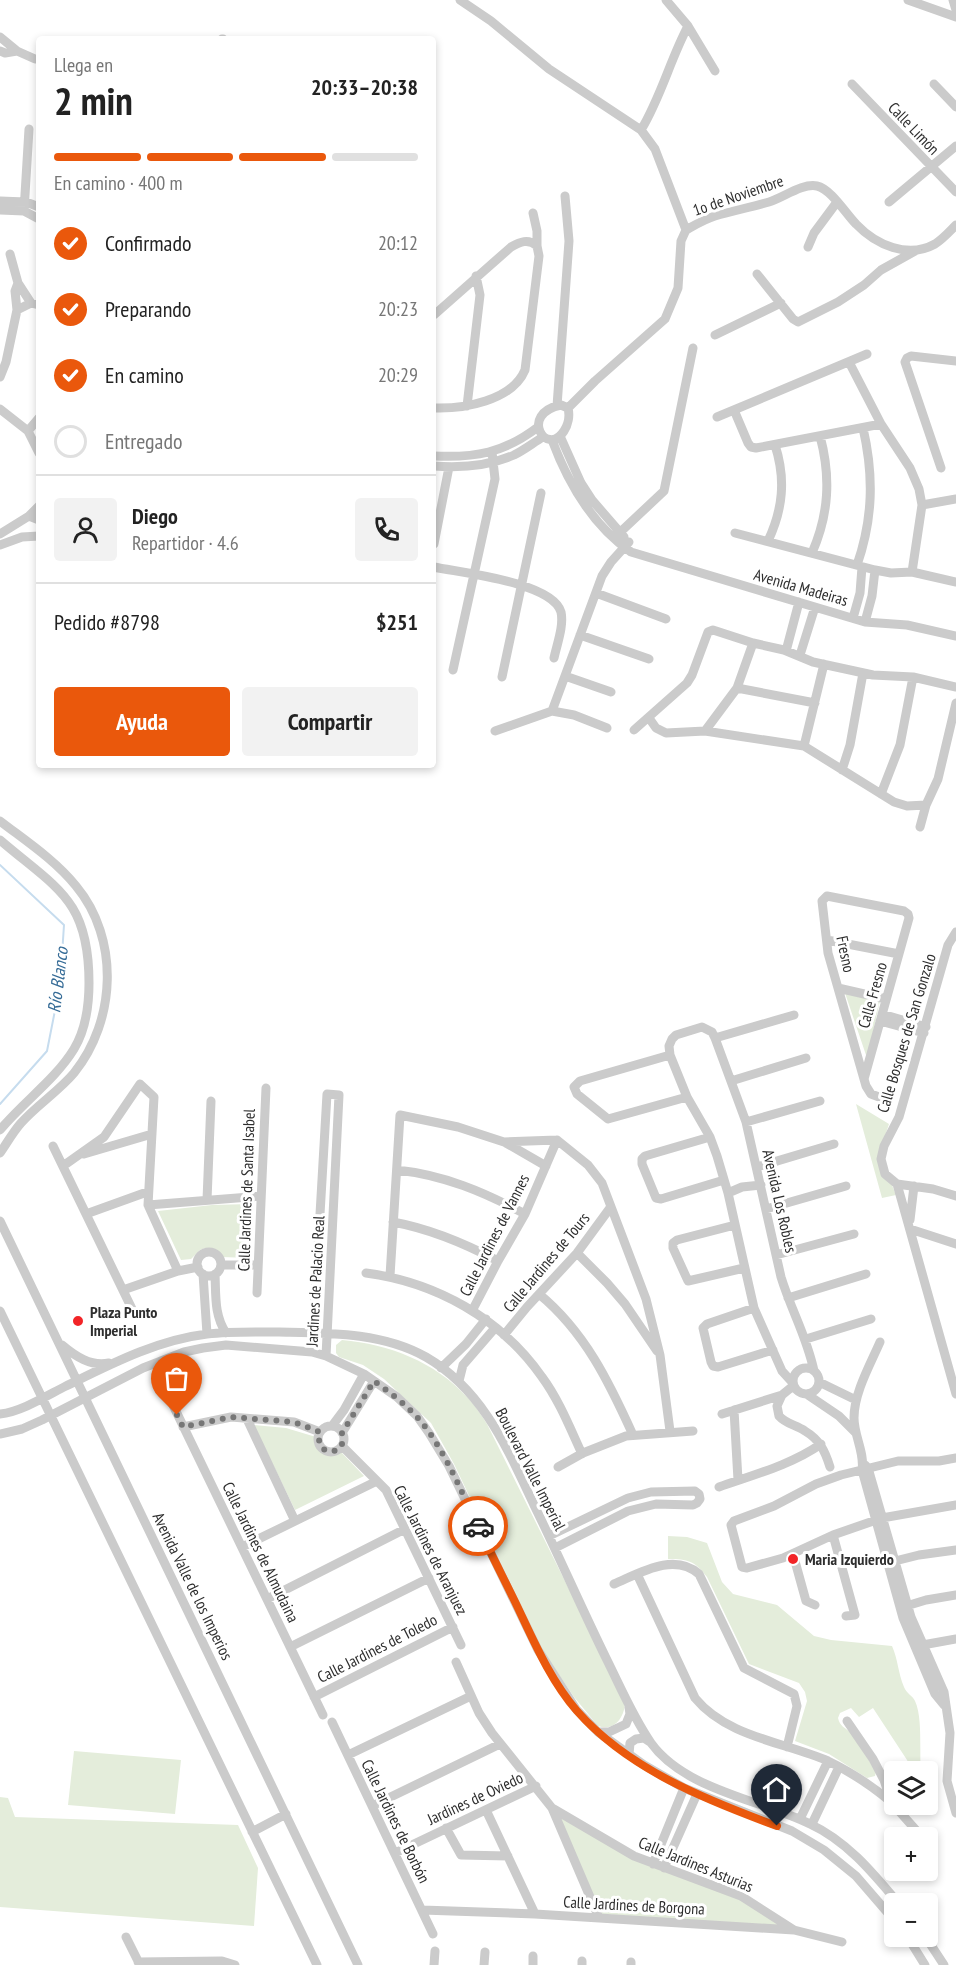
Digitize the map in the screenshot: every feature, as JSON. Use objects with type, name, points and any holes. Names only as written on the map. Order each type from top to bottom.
[{"type":"street","points":[[460,0],[491,21],[549,69],[641,130],[655,149],[686,230]]},
{"type":"street","points":[[666,0],[688,26],[715,71]]},
{"type":"street","points":[[908,0],[956,17]]},
{"type":"street","points":[[953,0],[956,10]]},
{"type":"street","points":[[641,130],[653,111],[676,49],[688,26]]},
{"type":"street","points":[[0,37],[17,51],[35,59]]},
{"type":"street","points":[[0,51],[5,53],[17,51]]},
{"type":"street","name":"Calle Limón","points":[[852,84],[956,192]]},
{"type":"street","points":[[934,84],[956,107]]},
{"type":"street","points":[[25,207],[29,129]]},
{"type":"street","points":[[889,202],[956,146]]},
{"type":"street","name":"1o de Noviembre","points":[[568,408],[665,319],[678,288],[681,241],[686,230],[712,217],[770,202],[810,186],[819,186],[873,238],[900,250],[916,250]]},
{"type":"street","points":[[557,405],[569,241],[565,196]]},
{"type":"street","points":[[0,201],[25,207],[36,216]]},
{"type":"street","points":[[808,248],[814,233],[837,202]]},
{"type":"street","points":[[0,210],[36,207]]},
{"type":"street","points":[[436,408],[454,409],[483,402],[505,391],[521,378],[525,370],[539,256],[533,213]]},
{"type":"street","points":[[757,274],[793,319],[798,322],[847,296],[881,270],[904,259],[916,250],[935,244],[956,225]]},
{"type":"street","points":[[436,313],[511,247],[528,241],[537,246]]},
{"type":"street","points":[[10,254],[18,283],[35,304],[17,310]]},
{"type":"street","points":[[467,406],[480,295],[476,276]]},
{"type":"street","points":[[0,376],[6,362],[17,310],[15,291],[18,283]]},
{"type":"street","points":[[715,335],[781,303]]},
{"type":"street","points":[[618,536],[664,491],[693,348]]},
{"type":"street","points":[[717,417],[867,354]]},
{"type":"street","points":[[941,468],[905,362],[911,356],[956,361]]},
{"type":"street","points":[[849,362],[881,424],[910,468],[919,489],[922,505],[912,572]]},
{"type":"street","points":[[436,456],[470,457],[493,456],[514,454],[552,438],[566,429],[570,414],[568,408],[557,405],[544,412],[539,419],[538,427],[493,456],[449,467],[436,466]]},
{"type":"street","points":[[0,410],[28,431],[36,446]]},
{"type":"street","points":[[734,410],[751,447],[881,424]]},
{"type":"street","points":[[28,431],[36,422]]},
{"type":"street","points":[[538,427],[552,438]]},
{"type":"street","points":[[853,618],[860,593],[859,566],[872,497],[870,462],[863,428]]},
{"type":"street","points":[[812,553],[824,521],[827,504],[827,470],[820,436]]},
{"type":"street","name":"Avenida Madeiras","points":[[552,438],[584,505],[626,544],[641,553],[704,575],[865,622],[907,625],[956,636]]},
{"type":"street","points":[[768,541],[782,501],[782,472],[775,444]]},
{"type":"street","points":[[453,670],[495,479],[493,456]]},
{"type":"street","points":[[436,533],[449,467]]},
{"type":"street","points":[[502,677],[541,493]]},
{"type":"street","points":[[922,505],[956,499]]},
{"type":"street","points":[[0,534],[36,509]]},
{"type":"street","points":[[29,516],[36,519]]},
{"type":"street","points":[[17,522],[17,529],[22,537]]},
{"type":"street","points":[[735,533],[875,570],[891,573],[912,572],[956,582]]},
{"type":"street","points":[[0,545],[36,534]]},
{"type":"street","points":[[552,711],[602,576],[626,544]]},
{"type":"street","points":[[436,567],[522,585],[546,595],[557,604],[562,620],[554,658]]},
{"type":"street","points":[[865,622],[872,596],[875,570]]},
{"type":"street","points":[[596,593],[666,619]]},
{"type":"street","points":[[786,651],[800,602]]},
{"type":"street","points":[[800,656],[815,607]]},
{"type":"street","points":[[634,730],[687,683],[708,632],[713,630],[824,664],[862,673],[913,677],[956,687]]},
{"type":"street","points":[[580,635],[649,659]]},
{"type":"street","points":[[705,731],[737,688],[753,643]]},
{"type":"street","points":[[804,746],[824,664]]},
{"type":"street","points":[[842,770],[850,745],[862,673]]},
{"type":"street","points":[[565,676],[611,692]]},
{"type":"street","points":[[881,794],[900,745],[913,677]]},
{"type":"street","points":[[737,688],[814,703]]},
{"type":"street","points":[[920,827],[938,779],[956,703]]},
{"type":"street","points":[[495,731],[552,711],[574,714],[607,728]]},
{"type":"street","points":[[649,718],[656,728],[666,733],[705,731],[804,746],[894,802],[907,806],[926,806]]},
{"type":"street","points":[[0,820],[47,857],[76,886],[91,909],[101,935],[108,969],[104,1016],[94,1042],[73,1074],[21,1124],[0,1153]]},
{"type":"street","points":[[0,840],[37,868],[65,895],[77,914],[86,938],[89,963],[88,1014],[80,1038],[61,1067],[0,1130]]},
{"type":"street","points":[[37,868],[47,857]]},
{"type":"street","name":"Fresno","points":[[879,1097],[868,1090],[864,1079],[828,953],[822,901],[827,896],[904,910],[909,918]]},
{"type":"street","name":"Calle Fresno","points":[[864,1079],[909,918]]},
{"type":"street","name":"Calle Bosques de San Gonzalo","points":[[897,1184],[885,1174],[881,1160],[884,1146],[899,1117],[948,945],[956,933]]},
{"type":"street","points":[[826,940],[899,954]]},
{"type":"street","points":[[838,988],[886,999]]},
{"type":"street","points":[[794,1016],[715,1038],[712,1032],[702,1027],[676,1035],[669,1046],[670,1055],[687,1097],[710,1137],[728,1193],[754,1308],[782,1371],[801,1394],[808,1395],[839,1416],[855,1432]]},
{"type":"street","points":[[881,1017],[925,1030]]},
{"type":"street","name":"Avenida Los Robles","points":[[715,1038],[746,1122],[776,1255],[788,1298],[806,1339],[814,1371]]},
{"type":"street","points":[[73,1050],[84,1059]]},
{"type":"street","points":[[670,1055],[580,1082],[574,1087],[577,1094],[608,1119],[687,1097]]},
{"type":"street","points":[[731,1081],[806,1058]]},
{"type":"street","points":[[63,1166],[104,1137],[140,1084],[154,1097],[148,1204],[178,1271]]},
{"type":"street","name":"Calle Jardines de Santa Isabel","points":[[257,1293],[266,1088]]},
{"type":"street","name":"Jardines de Palacio Real","points":[[312,1352],[327,1094],[339,1095],[326,1356]]},
{"type":"street","points":[[207,1200],[211,1101]]},
{"type":"street","points":[[746,1122],[820,1101]]},
{"type":"street","points":[[390,1276],[400,1115],[458,1127],[504,1142],[546,1166]]},
{"type":"street","points":[[76,1156],[152,1134]]},
{"type":"street","points":[[710,1137],[645,1156],[642,1160],[653,1194],[656,1198],[661,1198],[724,1180]]},
{"type":"street","points":[[504,1142],[557,1140],[588,1165],[602,1184],[646,1299],[660,1355],[670,1431]]},
{"type":"street","name":"Calle Jardines de Vannes","points":[[472,1311],[525,1214],[557,1140]]},
{"type":"street","points":[[757,1167],[834,1144]]},
{"type":"street","points":[[53,1146],[134,1313]]},
{"type":"street","points":[[397,1170],[423,1172],[449,1180],[496,1199],[525,1214]]},
{"type":"street","points":[[956,1196],[897,1184],[953,1374],[956,1394]]},
{"type":"street","points":[[728,1193],[742,1187],[761,1185]]},
{"type":"street","points":[[766,1209],[846,1186]]},
{"type":"street","points":[[910,1227],[914,1186]]},
{"type":"street","points":[[86,1214],[147,1192]]},
{"type":"street","points":[[148,1204],[261,1196]]},
{"type":"street","name":"Jardines de Palacio Real","points":[[321,1206],[334,1207]]},
{"type":"street","name":"Calle Jardines de Tours","points":[[504,1335],[577,1253],[610,1208]]},
{"type":"street","name":"Avenida Valle de los Imperios","points":[[0,1221],[358,1965]]},
{"type":"street","points":[[393,1222],[439,1233],[498,1261]]},
{"type":"street","points":[[735,1225],[677,1240],[673,1243],[673,1248],[688,1281],[744,1268]]},
{"type":"street","points":[[910,1227],[956,1244]]},
{"type":"street","points":[[776,1255],[854,1234]]},
{"type":"street","points":[[207,1334],[199,1257],[208,1252],[217,1256],[221,1265]]},
{"type":"street","points":[[577,1253],[608,1283],[660,1355]]},
{"type":"street","points":[[221,1265],[258,1265]]},
{"type":"street","points":[[221,1265],[215,1274],[216,1309],[226,1333]]},
{"type":"street","points":[[123,1290],[178,1271],[215,1274]]},
{"type":"street","points":[[366,1273],[390,1276],[423,1286],[486,1319],[526,1356],[542,1377],[555,1397],[582,1454]]},
{"type":"street","points":[[788,1298],[866,1274]]},
{"type":"street","points":[[539,1294],[556,1307],[588,1347],[603,1371],[633,1435]]},
{"type":"street","points":[[754,1308],[706,1324],[703,1328],[711,1362],[713,1366],[718,1367],[772,1350]]},
{"type":"street","points":[[206,1310],[216,1309]]},
{"type":"street","points":[[0,1311],[316,1965]]},
{"type":"street","points":[[314,1315],[328,1315]]},
{"type":"street","points":[[441,1368],[466,1344],[486,1319]]},
{"type":"street","points":[[806,1339],[871,1319]]},
{"type":"street","points":[[459,1381],[463,1365],[495,1328]]},
{"type":"street","name":"Boulevard Valle Imperial","points":[[0,1414],[42,1398],[151,1346],[207,1334],[312,1332],[363,1336],[404,1346],[427,1358],[459,1381],[475,1398],[499,1432],[555,1548],[584,1615],[629,1704],[652,1743],[670,1762],[691,1776],[812,1824],[848,1848],[889,1893]]},
{"type":"street","points":[[180,1338],[184,1352]]},
{"type":"street","points":[[57,1341],[72,1354],[86,1361],[104,1365],[120,1361]]},
{"type":"street","points":[[880,1342],[856,1400],[855,1432],[904,1606],[935,1694],[944,1705],[950,1733],[947,1781],[956,1813]]},
{"type":"street","points":[[0,1434],[22,1429],[51,1416],[143,1368],[184,1352],[226,1345],[312,1352],[364,1374],[397,1397],[417,1416],[429,1433],[449,1466],[538,1650],[576,1709],[598,1732],[684,1788],[792,1831],[824,1850],[856,1876],[884,1908]]},
{"type":"street","points":[[830,1467],[821,1444],[805,1431],[779,1416],[777,1406],[782,1395],[793,1384],[795,1374],[802,1368],[814,1371],[819,1382],[856,1400]]},
{"type":"street","points":[[364,1374],[332,1426],[320,1432],[318,1439],[324,1451],[338,1451],[342,1446],[342,1433],[374,1381]]},
{"type":"street","points":[[808,1395],[816,1390],[819,1382]]},
{"type":"street","points":[[352,1395],[362,1401]]},
{"type":"street","points":[[722,1414],[782,1395]]},
{"type":"street","name":"Calle Jardines de Almudaina","points":[[172,1402],[323,1715]]},
{"type":"street","points":[[734,1410],[738,1480]]},
{"type":"street","points":[[183,1427],[231,1417],[294,1422],[320,1432]]},
{"type":"street","points":[[247,1419],[295,1521]]},
{"type":"street","points":[[332,1426],[342,1433]]},
{"type":"street","points":[[558,1467],[606,1443],[633,1435],[693,1431]]},
{"type":"street","points":[[719,1487],[777,1467],[812,1451],[821,1444]]},
{"type":"street","name":"Calle Jardines de Aranjuez","points":[[342,1446],[386,1490],[461,1645]]},
{"type":"street","points":[[956,1458],[939,1461],[898,1461],[864,1467],[822,1482],[774,1506],[732,1522],[742,1567],[745,1568],[772,1562],[833,1535],[879,1519],[956,1505]]},
{"type":"street","points":[[242,1548],[377,1481]]},
{"type":"street","points":[[549,1536],[638,1495],[664,1491],[695,1491],[699,1494],[700,1499],[693,1505],[656,1504],[628,1511],[555,1548]]},
{"type":"street","points":[[267,1599],[405,1529]]},
{"type":"street","points":[[833,1535],[855,1615],[846,1616]]},
{"type":"street","points":[[891,1562],[918,1555],[956,1550]]},
{"type":"street","points":[[793,1554],[806,1601],[815,1605]]},
{"type":"street","points":[[614,1584],[663,1565],[679,1564],[691,1567],[699,1574],[744,1668],[794,1694],[797,1706],[787,1747]]},
{"type":"street","points":[[637,1574],[695,1698],[704,1709],[730,1726],[828,1761],[857,1777],[884,1797]]},
{"type":"street","points":[[290,1647],[429,1578]]},
{"type":"street","points":[[904,1606],[956,1595]]},
{"type":"street","name":"Calle Jardines de Toledo","points":[[314,1696],[453,1627]]},
{"type":"street","points":[[918,1646],[956,1640]]},
{"type":"street","name":"Calle Jardines Asturias","points":[[456,1662],[479,1713],[517,1767],[536,1786],[552,1808],[633,1856],[741,1896],[794,1930]]},
{"type":"street","points":[[348,1755],[471,1696]]},
{"type":"street","points":[[598,1732],[609,1732],[626,1724],[630,1714],[629,1704]]},
{"type":"street","points":[[847,1721],[873,1759],[884,1780]]},
{"type":"street","name":"Calle Jardines de Borbón","points":[[332,1722],[433,1934]]},
{"type":"street","points":[[629,1754],[630,1743],[636,1739],[644,1738],[652,1743]]},
{"type":"street","points":[[372,1806],[500,1744]]},
{"type":"street","points":[[800,1819],[828,1761]]},
{"type":"street","points":[[812,1824],[839,1767]]},
{"type":"street","name":"Jardines de Oviedo","points":[[394,1853],[536,1786]]},
{"type":"street","points":[[653,1864],[684,1788]]},
{"type":"street","points":[[664,1868],[697,1794]]},
{"type":"street","points":[[812,1794],[823,1799]]},
{"type":"street","points":[[552,1808],[599,1918]]},
{"type":"street","points":[[804,1809],[811,1808],[817,1813]]},
{"type":"street","points":[[486,1810],[535,1914]]},
{"type":"street","points":[[252,1832],[286,1814]]},
{"type":"street","points":[[902,1815],[913,1827]]},
{"type":"street","points":[[446,1828],[461,1855],[508,1856]]},
{"type":"street","points":[[856,1876],[866,1866]]},
{"type":"street","name":"Calle Jardines de Borgona","points":[[422,1910],[535,1914],[794,1930],[842,1942]]},
{"type":"street","points":[[126,1937],[139,1964],[222,1961],[235,1965]]},
{"type":"street","points":[[914,1947],[925,1965]]},
{"type":"street","points":[[932,1947],[944,1965]]},
{"type":"street","points":[[434,1965],[435,1950]]},
{"type":"street","points":[[484,1965],[485,1952]]},
{"type":"green space","points":[[845,993],[880,1001],[867,1058]]},
{"type":"green space","points":[[856,1104],[889,1124],[879,1154],[896,1195],[882,1198]]},
{"type":"green space","points":[[251,1204],[249,1258],[222,1257],[211,1249],[205,1248],[191,1259],[181,1260],[158,1211],[212,1205]]},
{"type":"green space","points":[[342,1340],[394,1351],[426,1365],[454,1385],[478,1410],[625,1702],[621,1718],[614,1725],[598,1726],[574,1697],[543,1651],[454,1464],[431,1423],[384,1379],[363,1365],[339,1357],[336,1353],[336,1345]]},
{"type":"green space","points":[[254,1425],[286,1428],[316,1437],[321,1450],[331,1454],[341,1452],[364,1476],[295,1510]]},
{"type":"green space","points":[[668,1536],[687,1537],[707,1543],[722,1582],[733,1594],[777,1605],[814,1636],[831,1640],[892,1646],[904,1687],[914,1699],[917,1708],[921,1761],[907,1761],[873,1708],[859,1717],[851,1708],[840,1713],[838,1718],[841,1725],[851,1733],[861,1747],[876,1772],[875,1776],[867,1778],[829,1754],[795,1741],[807,1701],[805,1692],[799,1683],[749,1664],[707,1577],[699,1567],[690,1562],[668,1559]]},
{"type":"green space","points":[[74,1751],[181,1760],[175,1814],[68,1805]]},
{"type":"green space","points":[[0,1797],[8,1798],[15,1817],[238,1825],[258,1868],[254,1926],[0,1907]]},
{"type":"green space","points":[[554,1811],[633,1858],[740,1897],[788,1928],[602,1914]]},
{"type":"waterway","name":"Río Blanco","points":[[0,865],[64,925],[60,985],[47,1051],[0,1104]]},
{"type":"way so far","points":[[177,1415],[183,1427],[231,1417],[294,1422],[320,1432],[318,1439],[324,1451],[338,1451],[344,1440],[342,1433],[374,1381],[397,1397],[417,1416],[449,1466],[478,1526]]},
{"type":"place","name":"Plaza Punto Imperial","points":[[78,1321]]},
{"type":"place","name":"Maria Izquierdo","points":[[793,1559]]},
{"type":"route","points":[[478,1526],[556,1682],[576,1709],[598,1732],[644,1765],[684,1788],[777,1826]]}]
